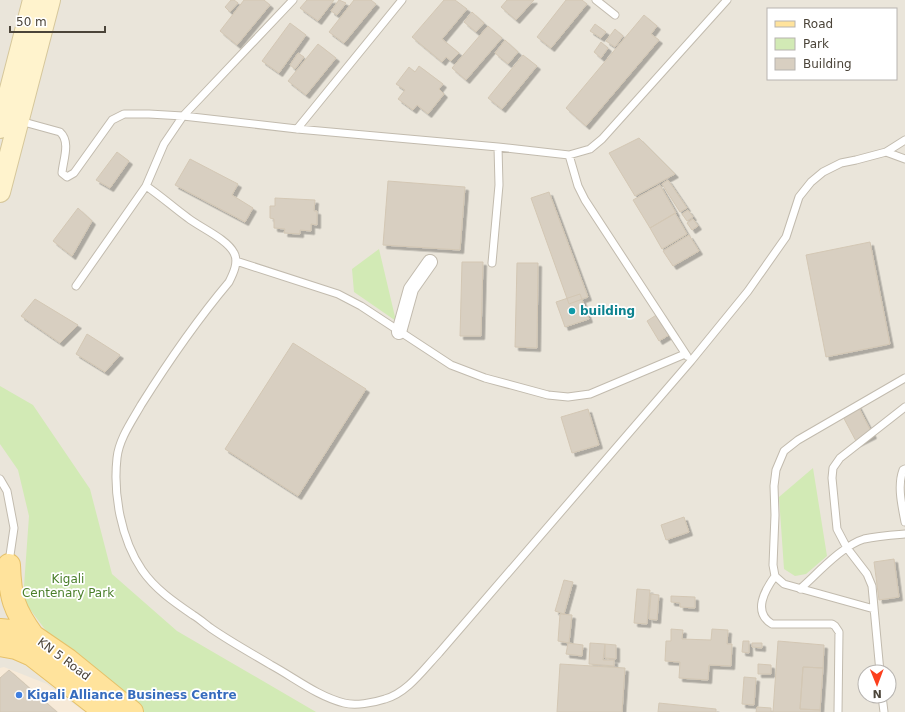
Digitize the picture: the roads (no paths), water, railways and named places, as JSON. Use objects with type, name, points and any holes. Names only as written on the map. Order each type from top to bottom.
[{"type":"main road","points":[[0,192],[9,124],[33,0]]},
{"type":"main road","points":[[9,124],[50,0]]},
{"type":"main road","points":[[6,571],[12,599],[18,613],[34,636]]},
{"type":"main road","points":[[0,630],[22,632],[34,636]]},
{"type":"main road","name":"KN 5 Road","points":[[34,636],[68,660],[132,712]]},
{"type":"main road","name":"KN 5 Road","points":[[0,646],[16,648],[32,655],[105,712]]},
{"type":"street","points":[[399,332],[411,289],[430,262]]},
{"type":"lane","points":[[76,286],[146,186],[164,144],[183,116],[293,0]]},
{"type":"lane","points":[[298,129],[402,0]]},
{"type":"lane","points":[[596,0],[616,15]]},
{"type":"lane","points":[[9,124],[60,132],[63,134],[66,147],[62,173],[67,177],[74,173],[112,120],[124,114],[183,116],[298,129],[569,155],[590,149],[602,139],[725,1]]},
{"type":"lane","points":[[146,186],[188,218],[228,243],[235,254],[236,261],[234,273],[229,282],[152,387],[122,441],[117,456],[118,499],[124,532],[134,557],[143,571],[159,590],[212,629],[311,689],[346,703],[362,703],[384,700],[397,694],[415,679],[691,361],[748,292],[786,237],[799,196],[811,182],[823,172],[841,163],[886,152],[905,140]]},
{"type":"lane","points":[[492,262],[499,185],[498,147]]},
{"type":"lane","points":[[886,152],[905,159]]},
{"type":"lane","points":[[569,155],[578,186],[585,200],[691,361]]},
{"type":"lane","points":[[236,261],[338,294],[360,306],[451,366],[485,378],[548,395],[568,398],[590,394],[685,354]]},
{"type":"lane","points":[[874,609],[784,584],[775,576],[773,564],[775,514],[774,486],[776,470],[784,451],[798,440],[905,378]]},
{"type":"lane","points":[[879,664],[872,586],[867,574],[847,548],[837,529],[832,478],[833,468],[840,458],[905,407]]},
{"type":"lane","points":[[905,469],[903,470],[900,478],[905,522]]},
{"type":"lane","points":[[0,479],[7,490],[14,528],[6,571]]},
{"type":"lane","points":[[800,588],[847,548],[863,540],[905,534]]},
{"type":"lane","points":[[775,576],[765,589],[763,597],[763,616],[766,621],[772,624],[832,624],[837,628],[840,636],[838,712]]},
{"type":"place","name":"building","points":[[572,311]]},
{"type":"place","name":"Kigali Alliance Business Centre","points":[[19,695]]},
{"type":"park label","name":"Kigali Centenary Park","points":[[68,586]]}]
